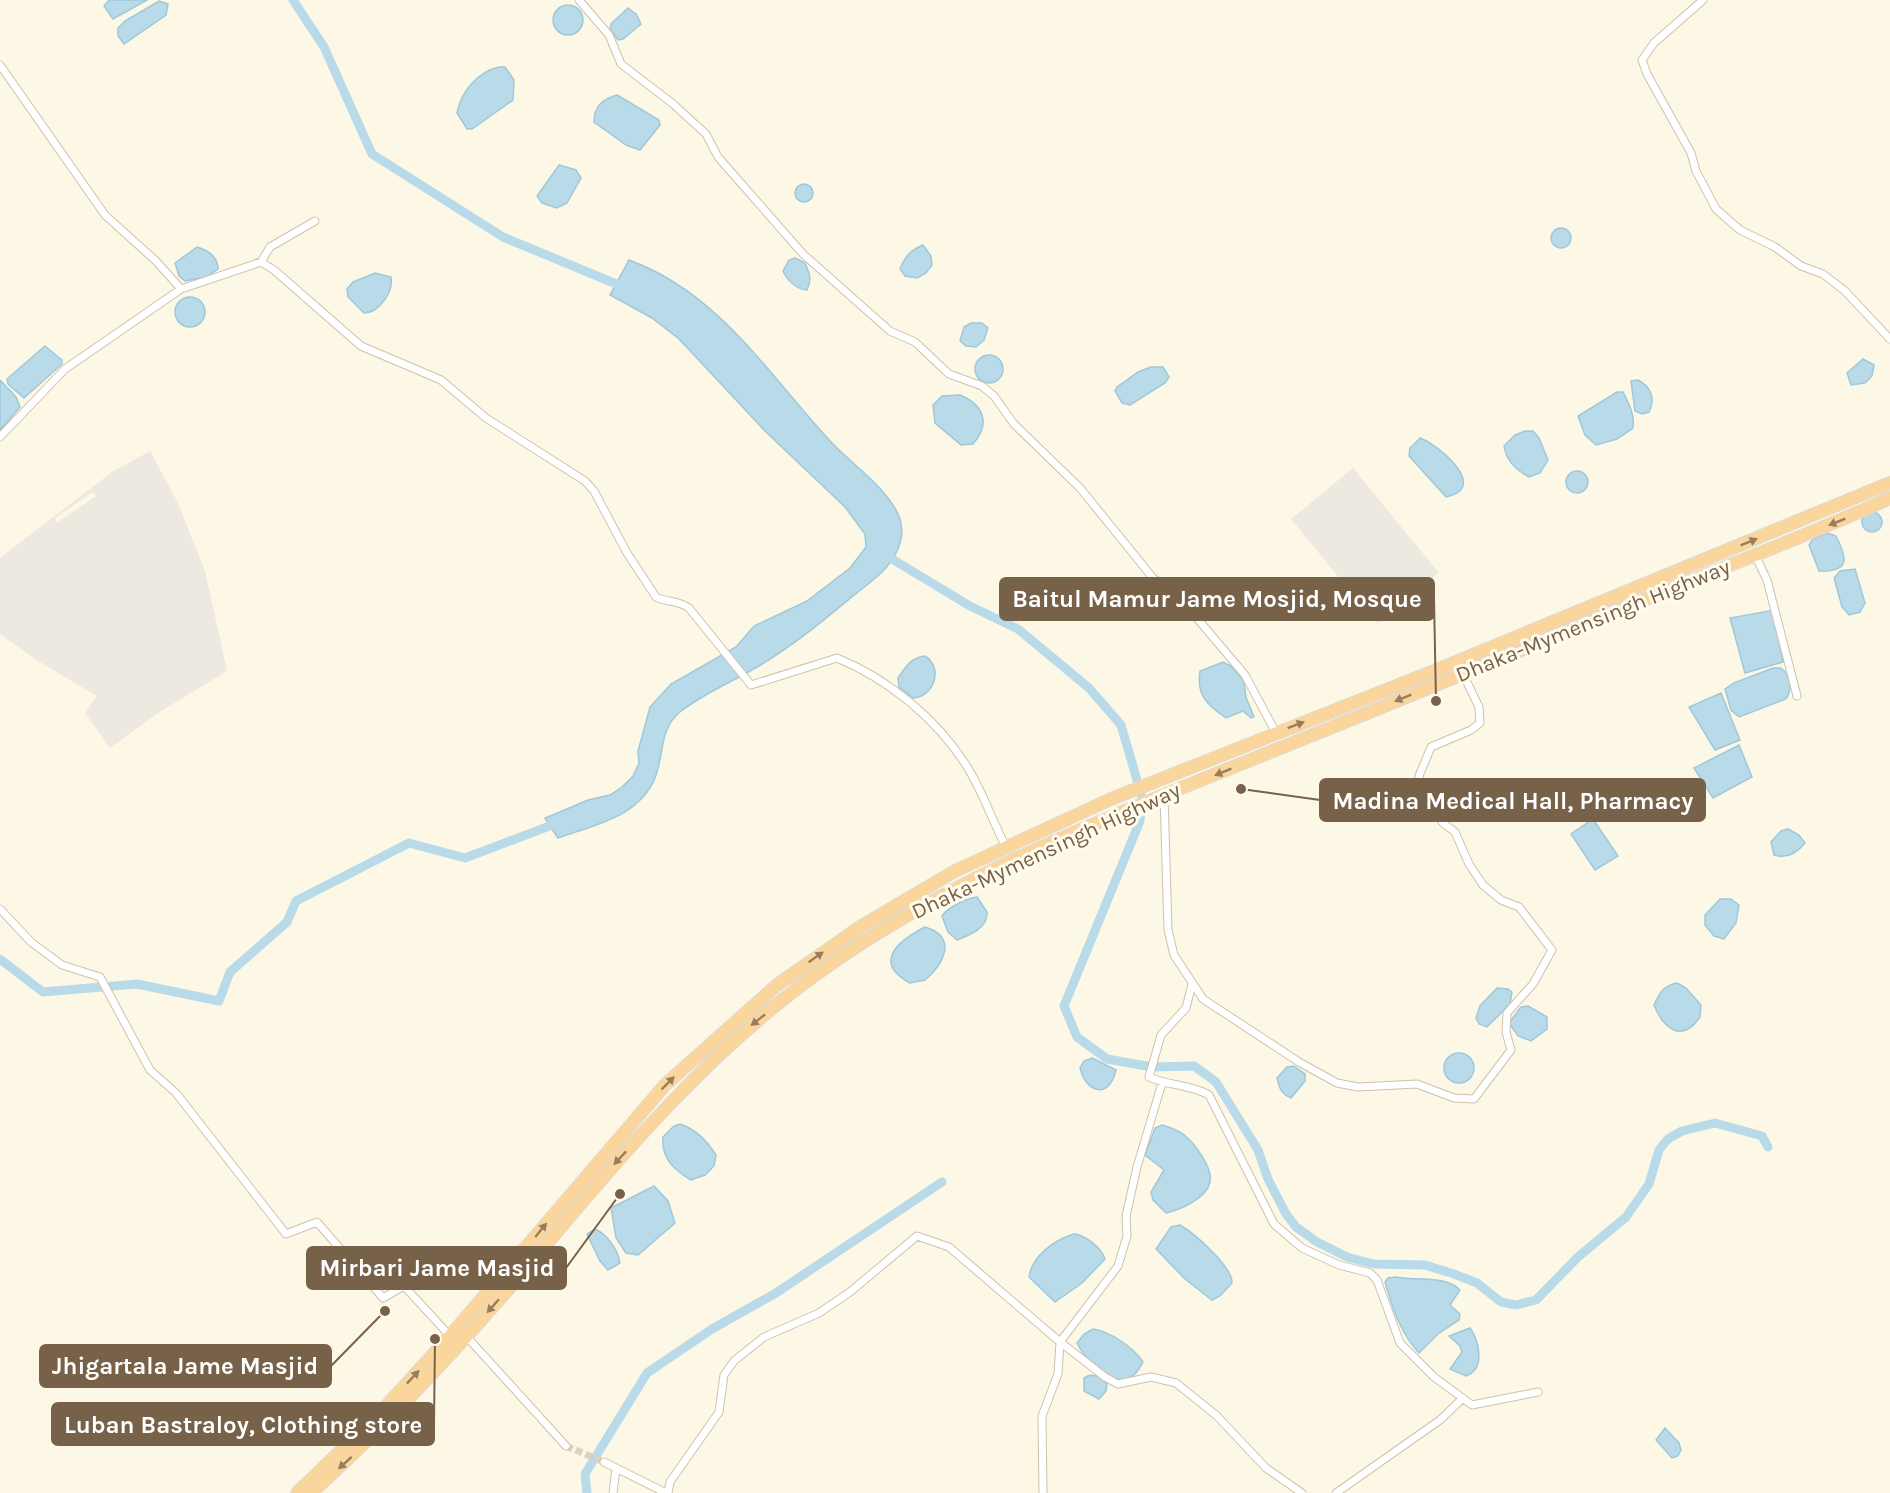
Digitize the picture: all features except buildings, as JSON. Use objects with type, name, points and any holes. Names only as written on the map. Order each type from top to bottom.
[{"type":"highway","name":"Dhaka-Mymensingh Highway","points":[[297,1493],[378,1415],[450,1336],[665,1085],[777,985],[860,927],[955,871],[1111,799],[1225,756],[1276,733],[1439,669],[1890,483]]},
{"type":"highway","name":"Dhaka-Mymensingh Highway","points":[[311,1493],[352,1457],[467,1337],[606,1172],[679,1094],[750,1026],[823,969],[903,917],[960,887],[1164,795],[1890,498]]},
{"type":"street","points":[[579,0],[609,35],[621,64],[672,103],[706,134],[718,157],[803,254],[890,331],[915,342],[949,374],[982,386],[994,396],[1014,423],[1080,488],[1153,578],[1170,590],[1197,617],[1245,675],[1276,733]]},
{"type":"street","points":[[1703,0],[1654,43],[1642,60],[1647,74],[1691,153],[1696,171],[1716,209],[1740,230],[1775,247],[1801,266],[1823,274],[1845,291],[1890,339]]},
{"type":"street","points":[[0,65],[105,215],[156,261],[182,289]]},
{"type":"street","points":[[0,437],[65,369],[182,289],[261,262],[270,247],[315,221]]},
{"type":"street","points":[[261,262],[274,270],[361,346],[441,380],[486,418],[585,481],[594,491],[627,553],[656,597],[664,601],[679,601],[689,608],[744,679],[752,685],[763,684],[837,658],[862,668],[908,702],[950,742],[967,766],[1006,847]]},
{"type":"street","points":[[1755,555],[1770,591],[1797,696]]},
{"type":"street","points":[[1164,795],[1168,930],[1174,955],[1203,999],[1299,1062],[1337,1083],[1358,1087],[1417,1084],[1454,1098],[1474,1099],[1511,1050],[1506,1032],[1507,1013],[1533,984],[1552,950],[1518,908],[1502,900],[1484,885],[1469,864],[1455,832],[1443,823],[1423,795],[1419,776],[1431,747],[1471,730],[1480,723],[1479,707],[1463,674]]},
{"type":"street","points":[[0,909],[31,942],[62,965],[100,978],[150,1070],[176,1093],[286,1234],[317,1222],[383,1298],[404,1286],[450,1336]]},
{"type":"street","points":[[1192,984],[1186,1008],[1161,1035],[1149,1077],[1162,1083],[1186,1086],[1209,1095],[1274,1224],[1302,1248],[1339,1265],[1370,1273],[1377,1280],[1400,1343],[1434,1377],[1473,1405],[1538,1392]]},
{"type":"street","points":[[1043,1493],[1042,1416],[1058,1374],[1060,1342],[1118,1266],[1127,1236],[1126,1216],[1137,1167],[1162,1083]]},
{"type":"street","points":[[604,1462],[667,1493],[676,1473],[719,1412],[724,1375],[734,1361],[764,1337],[819,1313],[850,1292],[917,1236],[949,1247],[1060,1342],[1105,1377],[1118,1384],[1152,1377],[1176,1383],[1216,1415],[1266,1468],[1302,1493]]},
{"type":"street","points":[[467,1337],[566,1446]]},
{"type":"street","points":[[1336,1493],[1440,1420],[1463,1398]]},
{"type":"street","points":[[613,1493],[616,1468]]},
{"type":"shaded area","points":[[150,451],[177,501],[205,571],[227,671],[158,713],[110,748],[85,713],[97,696],[38,661],[0,634],[0,558],[112,472]],"holes":[[[93,492],[96,496],[57,523],[55,518]]]},
{"type":"shaded area","points":[[1353,468],[1439,573],[1377,624],[1291,519]]},
{"type":"water","points":[[109,0],[147,0],[113,19],[104,6]]},
{"type":"water","points":[[159,1],[168,4],[166,15],[124,44],[118,36],[118,28],[125,21]]},
{"type":"water","points":[[568,5],[578,10],[583,20],[578,30],[568,35],[558,30],[553,20],[558,10]]},
{"type":"water","points":[[628,8],[636,14],[641,24],[623,39],[618,40],[610,29],[611,24]]},
{"type":"water","points":[[499,67],[505,67],[514,80],[513,100],[472,129],[467,129],[457,113],[462,98],[477,78]]},
{"type":"water","points":[[617,95],[659,120],[660,125],[640,150],[626,145],[594,122],[594,116],[600,104]]},
{"type":"water","points":[[559,165],[576,170],[581,178],[567,203],[557,208],[542,203],[537,196]]},
{"type":"water","points":[[804,184],[810,187],[813,193],[810,199],[804,202],[798,199],[795,193],[798,187]]},
{"type":"water","points":[[1561,228],[1568,231],[1571,238],[1568,245],[1561,248],[1554,245],[1551,238],[1554,231]]},
{"type":"water","points":[[923,245],[931,256],[932,265],[926,273],[917,278],[905,276],[900,269],[904,260],[912,251]]},
{"type":"water","points":[[197,247],[212,255],[218,269],[206,277],[185,281],[179,276],[175,263]]},
{"type":"water","points":[[795,258],[805,263],[808,270],[810,280],[807,290],[792,284],[783,271],[789,260]]},
{"type":"water","points":[[629,260],[661,275],[690,293],[741,339],[832,443],[886,496],[899,516],[902,534],[893,558],[872,581],[786,649],[700,698],[673,719],[665,735],[655,778],[648,791],[638,802],[614,818],[558,838],[545,818],[588,800],[610,795],[633,776],[639,763],[638,751],[650,707],[671,684],[736,647],[754,626],[807,601],[850,568],[866,547],[865,534],[845,507],[766,432],[679,339],[652,318],[610,295]]},
{"type":"water","points":[[375,273],[391,277],[390,289],[380,305],[364,313],[348,297],[347,289],[353,282]]},
{"type":"water","points":[[190,297],[201,301],[205,312],[201,323],[190,327],[179,323],[175,312],[179,301]]},
{"type":"water","points":[[971,323],[982,323],[988,328],[984,340],[976,347],[966,346],[960,341],[964,327]]},
{"type":"water","points":[[45,346],[62,360],[62,364],[24,398],[8,384],[7,379]]},
{"type":"water","points":[[989,355],[999,359],[1003,369],[999,379],[989,383],[979,379],[975,369],[979,359]]},
{"type":"water","points":[[1863,359],[1874,365],[1872,376],[1865,383],[1851,385],[1847,373]]},
{"type":"water","points":[[1151,367],[1163,367],[1169,377],[1165,383],[1130,405],[1122,403],[1115,391],[1117,387],[1138,372]]},
{"type":"water","points":[[0,380],[16,397],[20,407],[0,430]]},
{"type":"water","points":[[1638,380],[1649,390],[1652,398],[1649,412],[1642,414],[1635,411],[1631,381]]},
{"type":"water","points":[[1617,392],[1623,392],[1629,405],[1633,428],[1617,439],[1596,445],[1585,435],[1578,416]]},
{"type":"water","points":[[960,395],[975,404],[982,416],[982,429],[973,444],[961,445],[935,423],[933,405],[942,396]]},
{"type":"water","points":[[1533,431],[1539,438],[1548,460],[1540,473],[1529,477],[1512,464],[1504,446],[1515,435]]},
{"type":"water","points":[[1420,438],[1438,449],[1457,467],[1462,476],[1463,485],[1458,492],[1446,497],[1409,456],[1410,448]]},
{"type":"water","points":[[1577,471],[1585,474],[1588,482],[1585,490],[1577,493],[1569,490],[1566,482],[1569,474]]},
{"type":"water","points":[[1872,512],[1879,515],[1882,522],[1879,529],[1872,532],[1865,529],[1862,522],[1865,515]]},
{"type":"water","points":[[1827,533],[1836,536],[1843,551],[1844,562],[1836,569],[1819,571],[1809,545],[1813,539]]},
{"type":"water","points":[[1855,569],[1865,603],[1860,612],[1849,615],[1842,607],[1834,578],[1840,571]]},
{"type":"water","points":[[1774,610],[1783,662],[1745,673],[1730,618]]},
{"type":"water","points":[[925,656],[934,667],[934,681],[926,693],[913,698],[899,687],[898,678],[912,661]]},
{"type":"water","points":[[1223,662],[1231,666],[1244,681],[1246,697],[1254,717],[1251,718],[1243,711],[1226,718],[1204,699],[1200,687],[1200,671]]},
{"type":"water","points":[[1773,668],[1781,668],[1789,678],[1790,691],[1786,699],[1739,717],[1731,710],[1725,689],[1734,683]]},
{"type":"water","points":[[1721,693],[1740,740],[1715,750],[1689,707]]},
{"type":"water","points":[[1739,745],[1752,777],[1713,798],[1694,768]]},
{"type":"water","points":[[1593,819],[1618,856],[1595,870],[1571,834]]},
{"type":"water","points":[[1788,829],[1799,835],[1805,843],[1791,854],[1774,855],[1771,842],[1781,831]]},
{"type":"water","points":[[977,897],[987,912],[987,918],[977,930],[957,940],[948,932],[942,916],[958,903]]},
{"type":"water","points":[[1720,899],[1731,899],[1739,905],[1736,923],[1724,939],[1714,936],[1705,925],[1705,915]]},
{"type":"water","points":[[925,927],[942,937],[945,944],[942,959],[925,980],[910,983],[893,967],[891,960],[893,952],[898,945]]},
{"type":"water","points":[[1677,983],[1686,988],[1701,1005],[1700,1017],[1686,1030],[1680,1031],[1674,1030],[1662,1020],[1654,1005],[1663,990]]},
{"type":"water","points":[[1497,988],[1508,989],[1512,992],[1510,1004],[1487,1027],[1479,1024],[1476,1018],[1480,1006]]},
{"type":"water","points":[[1528,1006],[1547,1017],[1547,1029],[1531,1041],[1518,1036],[1509,1023],[1521,1007]]},
{"type":"water","points":[[1459,1053],[1470,1057],[1474,1068],[1470,1079],[1459,1083],[1448,1079],[1444,1068],[1448,1057]]},
{"type":"water","points":[[1092,1058],[1116,1070],[1113,1080],[1103,1089],[1092,1088],[1080,1068],[1084,1061]]},
{"type":"water","points":[[1294,1066],[1305,1074],[1305,1081],[1291,1098],[1281,1090],[1277,1078],[1287,1067]]},
{"type":"water","points":[[680,1124],[701,1136],[716,1155],[714,1166],[705,1175],[691,1180],[674,1168],[664,1151],[663,1137],[674,1126]]},
{"type":"water","points":[[1162,1125],[1181,1133],[1192,1143],[1206,1163],[1210,1176],[1208,1188],[1204,1193],[1185,1206],[1166,1213],[1153,1200],[1151,1192],[1164,1170],[1145,1155],[1155,1128]]},
{"type":"water","points":[[654,1186],[668,1201],[675,1223],[638,1255],[626,1253],[616,1238],[611,1208]]},
{"type":"water","points":[[1180,1225],[1212,1251],[1231,1276],[1232,1283],[1220,1296],[1212,1300],[1185,1279],[1156,1249],[1171,1227]]},
{"type":"water","points":[[595,1229],[608,1239],[619,1258],[620,1263],[608,1270],[600,1261],[587,1234]]},
{"type":"water","points":[[1074,1234],[1092,1242],[1105,1259],[1082,1283],[1055,1302],[1029,1277],[1031,1269],[1045,1250],[1059,1240]]},
{"type":"water","points":[[1388,1278],[1438,1280],[1454,1285],[1460,1290],[1450,1305],[1460,1314],[1459,1320],[1439,1333],[1419,1353],[1402,1329],[1385,1282]]},
{"type":"water","points":[[1470,1328],[1479,1354],[1476,1367],[1466,1376],[1450,1369],[1462,1352],[1460,1346],[1449,1336]]},
{"type":"water","points":[[1093,1329],[1114,1337],[1139,1356],[1143,1362],[1134,1375],[1126,1379],[1112,1377],[1091,1362],[1077,1343],[1084,1334]]},
{"type":"water","points":[[1090,1375],[1101,1377],[1107,1384],[1106,1391],[1099,1399],[1084,1391],[1084,1378]]},
{"type":"water","points":[[1665,1428],[1679,1443],[1681,1450],[1678,1456],[1672,1458],[1656,1440]]},
{"type":"waterway","points":[[293,0],[324,47],[372,154],[503,237],[626,288]]},
{"type":"waterway","points":[[882,553],[970,606],[1018,629],[1089,688],[1121,725],[1142,797],[1140,821],[1064,1006],[1077,1037],[1107,1059],[1152,1067],[1194,1066],[1216,1082],[1258,1150],[1268,1179],[1286,1214],[1296,1227],[1317,1242],[1347,1257],[1373,1264],[1425,1265],[1454,1274],[1477,1283],[1501,1302],[1516,1305],[1536,1300],[1578,1257],[1626,1217],[1649,1184],[1659,1150],[1668,1139],[1682,1131],[1715,1123],[1762,1136],[1768,1147]]},
{"type":"waterway","points":[[0,959],[43,992],[137,984],[219,1001],[230,972],[287,922],[296,901],[409,843],[465,858],[560,822]]},
{"type":"waterway","points":[[587,1493],[585,1474],[647,1373],[712,1329],[776,1293],[942,1182]]},
{"type":"tunnel","points":[[566,1446],[604,1462]]},
{"type":"place","name":"Baitul Mamur Jame Mosjid, Mosque","points":[[1436,701]]},
{"type":"place","name":"Madina Medical Hall, Pharmacy","points":[[1241,789]]},
{"type":"place","name":"Mirbari Jame Masjid","points":[[620,1194]]},
{"type":"place","name":"Jhigartala Jame Masjid","points":[[385,1311]]},
{"type":"place","name":"Luban Bastraloy, Clothing store","points":[[435,1339]]}]
